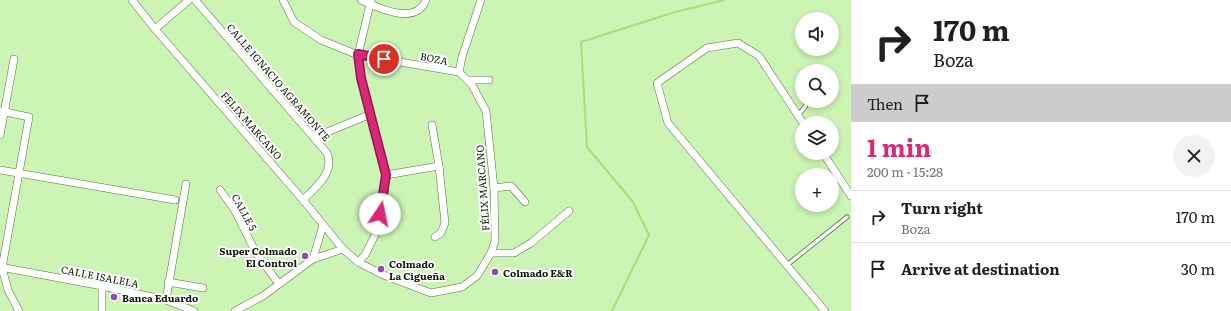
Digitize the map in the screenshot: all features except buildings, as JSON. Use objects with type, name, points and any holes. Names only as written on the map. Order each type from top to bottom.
[{"type":"street","name":"FELIX MARCANO","points":[[132,0],[155,29],[303,200],[343,249],[358,262]]},
{"type":"street","points":[[155,29],[189,0]]},
{"type":"street","name":"CALLE IGNACIO AGRAMONTE","points":[[195,0],[315,137],[327,153],[330,165],[321,183],[303,200]]},
{"type":"street","name":"BOZA","points":[[283,0],[294,22],[321,40],[358,54],[459,72]]},
{"type":"street","points":[[361,0],[370,2],[386,10],[409,13],[416,12],[421,8],[426,0]]},
{"type":"street","points":[[459,72],[462,57],[481,0]]},
{"type":"street","points":[[358,262],[366,255],[375,235],[383,204],[386,175],[361,78],[358,54],[370,2]]},
{"type":"street","points":[[798,116],[759,56],[738,43],[707,48],[658,83],[668,123],[824,311]]},
{"type":"street","points":[[0,135],[2,112],[14,59]]},
{"type":"street","name":"FÉLIX MARCANO","points":[[358,262],[381,274],[431,293],[438,293],[462,287],[477,276],[491,254],[495,241],[496,225],[494,188],[486,111],[468,80],[459,72]]},
{"type":"street","points":[[468,80],[489,80]]},
{"type":"street","points":[[2,112],[30,117],[18,173],[1,268],[8,290],[19,311]]},
{"type":"street","points":[[315,137],[370,114]]},
{"type":"street","points":[[432,125],[440,166],[445,223],[441,233],[435,237]]},
{"type":"street","points":[[828,160],[851,196]]},
{"type":"street","points":[[386,175],[440,166]]},
{"type":"street","points":[[0,170],[175,200]]},
{"type":"street","points":[[166,300],[186,184]]},
{"type":"street","points":[[494,188],[511,186],[525,202]]},
{"type":"street","name":"CALLE 5","points":[[220,190],[234,209],[256,253],[278,284]]},
{"type":"street","points":[[491,254],[514,253],[531,243],[570,211]]},
{"type":"street","points":[[313,259],[323,225]]},
{"type":"street","points":[[235,311],[263,296],[313,259],[343,249]]},
{"type":"street","name":"CALLE ISALELA","points":[[1,268],[102,286],[166,300],[194,311]]},
{"type":"street","points":[[168,282],[203,288]]},
{"type":"street","points":[[102,286],[102,311]]},
{"type":"lane","points":[[798,116],[804,108]]},
{"type":"lane","points":[[787,265],[847,217]]},
{"type":"waterway","points":[[612,311],[649,235],[633,202],[587,147],[581,42],[675,12],[724,0]]},
{"type":"place","name":"Super Colmado El Control","points":[[305,256]]},
{"type":"place","name":"Colmado La Cigueña","points":[[381,269]]},
{"type":"place","name":"Colmado E&R","points":[[495,272]]},
{"type":"place","name":"Banca Eduardo","points":[[114,297]]},
{"type":"route","points":[[380,214],[383,204],[386,175],[384,161],[361,78],[358,54],[384,59]]}]
